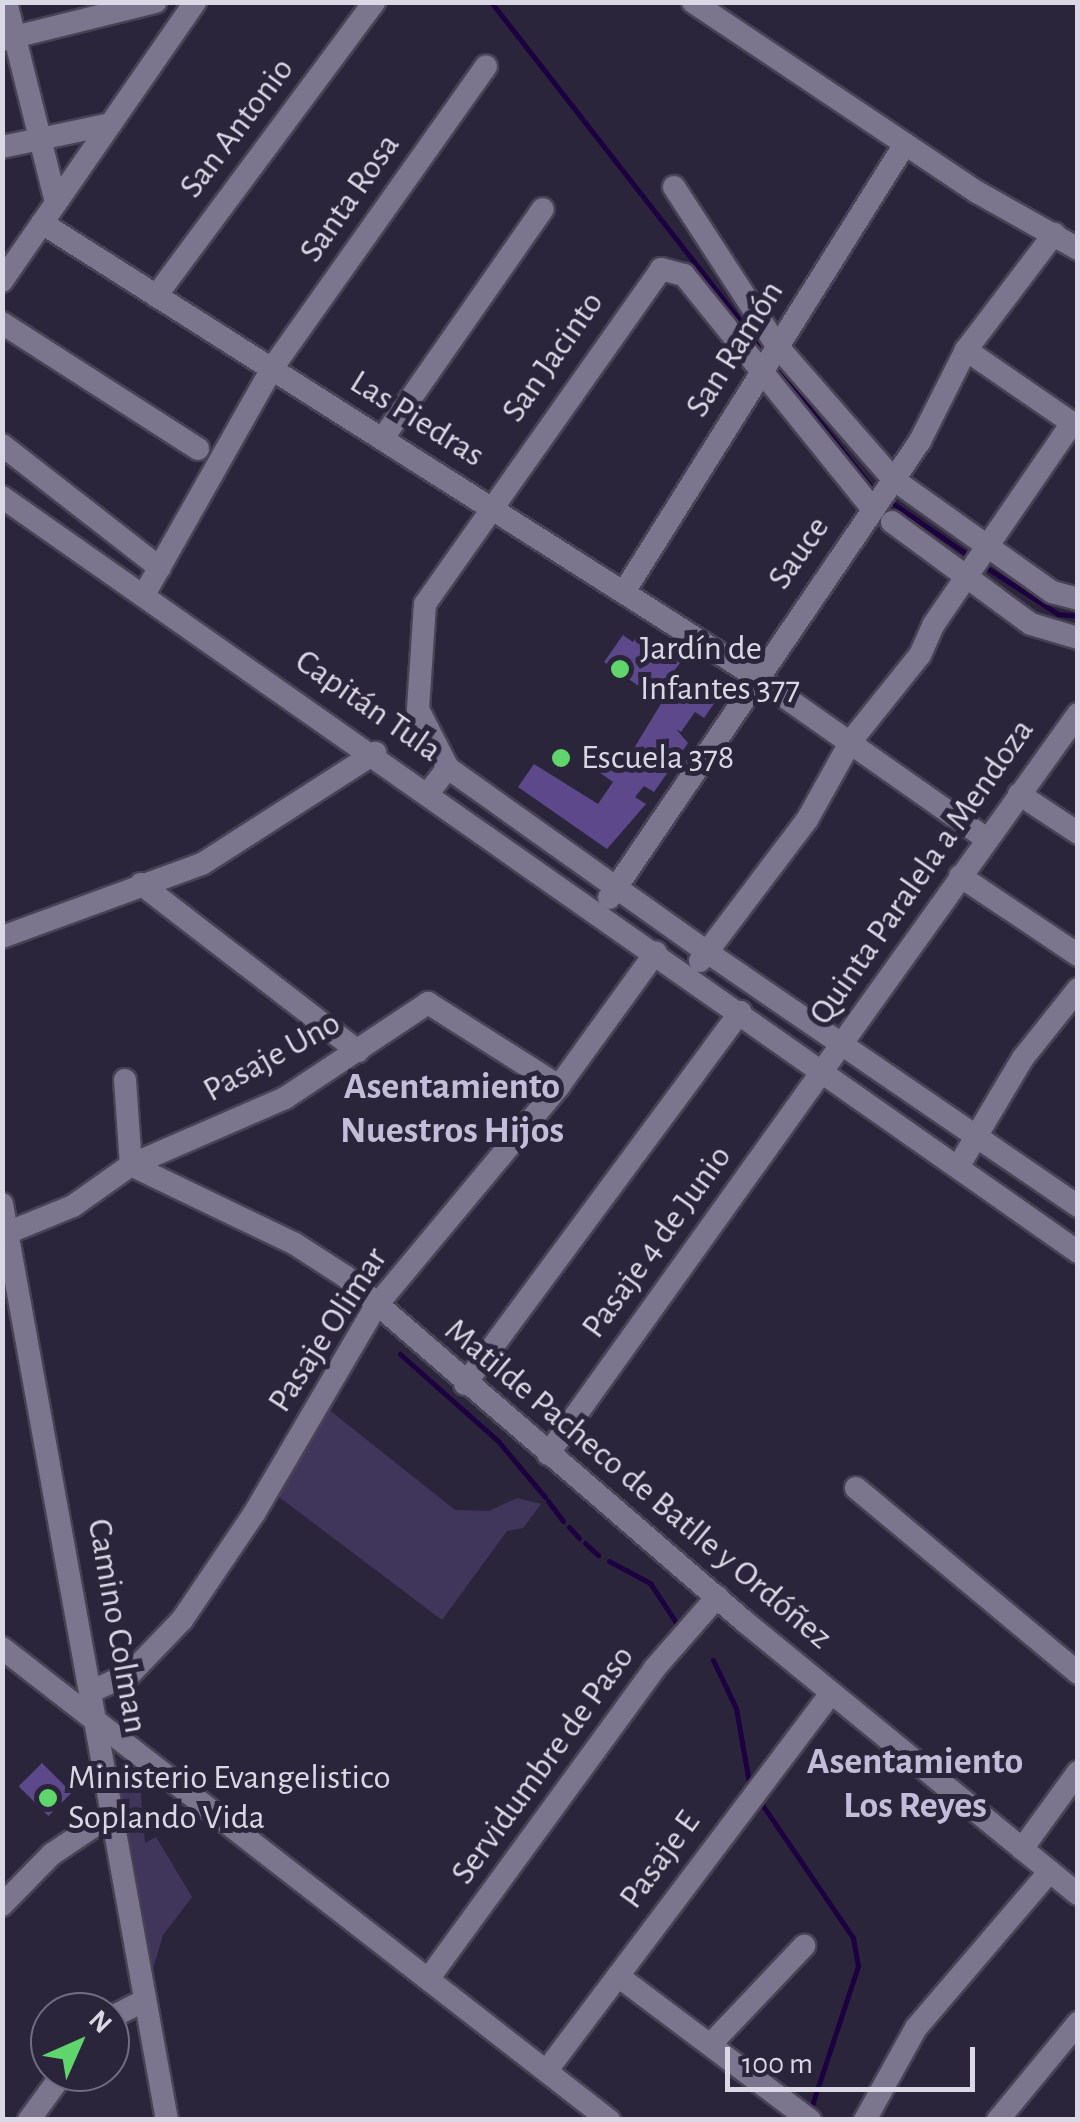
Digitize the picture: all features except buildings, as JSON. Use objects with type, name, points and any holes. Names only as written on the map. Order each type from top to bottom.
[{"type":"street","points":[[6,2],[8,39],[56,203]]},
{"type":"street","points":[[8,39],[156,2]]},
{"type":"street","points":[[2,280],[9,262],[56,203],[195,2]]},
{"type":"street","name":"San Antonio","points":[[156,296],[374,2]]},
{"type":"street","points":[[693,2],[905,144],[1078,249]]},
{"type":"street","name":"Santa Rosa","points":[[145,593],[271,370],[486,66]]},
{"type":"street","points":[[2,147],[111,124]]},
{"type":"street","name":"San Ramón","points":[[624,592],[905,144]]},
{"type":"street","points":[[674,187],[778,347],[893,478],[1052,592],[1078,598]]},
{"type":"street","points":[[382,438],[543,209]]},
{"type":"street","name":"Las Piedras","points":[[42,222],[755,676],[987,839]]},
{"type":"street","name":"Sauce","points":[[599,912],[755,676],[882,515],[893,478],[966,350],[1054,234]]},
{"type":"street","name":"San Jacinto","points":[[448,768],[418,709],[422,622],[434,589],[647,284],[661,270],[674,268],[760,373]]},
{"type":"street","points":[[2,323],[198,449]]},
{"type":"street","points":[[689,976],[807,820],[851,742],[920,655],[967,574],[1075,425],[966,350]]},
{"type":"street","points":[[760,373],[882,515],[1031,624],[1078,638]]},
{"type":"street","points":[[2,445],[160,568]]},
{"type":"street","name":"Capitán Tula","points":[[2,497],[375,753],[1078,1252]]},
{"type":"street","name":"Quinta Paralela a Mendoza","points":[[824,1071],[1078,714]]},
{"type":"street","points":[[2,937],[202,864],[375,753]]},
{"type":"street","points":[[429,792],[448,768],[707,952],[1077,1205],[1056,1236]]},
{"type":"street","points":[[1020,794],[1078,833]]},
{"type":"street","points":[[960,876],[1078,955]]},
{"type":"street","points":[[141,884],[358,1051]]},
{"type":"street","name":"Pasaje Olimar","points":[[94,1690],[130,1674],[182,1620],[255,1512],[376,1306],[559,1086],[656,952]]},
{"type":"street","points":[[958,1167],[1023,1058],[1078,989]]},
{"type":"street","name":"Pasaje Uno","points":[[6,1234],[73,1206],[130,1164],[286,1098],[420,1006],[436,1004],[559,1086]]},
{"type":"street","points":[[465,1384],[740,1012]]},
{"type":"street","name":"Pasaje 4 de Junio","points":[[548,1454],[824,1071]]},
{"type":"street","points":[[125,1080],[130,1164]]},
{"type":"street","name":"Matilde Pacheco de Batlle y Ordóñez","points":[[130,1164],[324,1260],[831,1693],[1078,1894]]},
{"type":"street","name":"Camino Colman","points":[[2,1204],[100,1721],[167,2120]]},
{"type":"street","points":[[856,1488],[1078,1673]]},
{"type":"street","name":"Servidumbre de Paso","points":[[430,1978],[654,1669],[717,1597]]},
{"type":"street","points":[[2,1648],[609,2120]]},
{"type":"street","name":"Pasaje E","points":[[547,2070],[831,1693]]},
{"type":"street","points":[[1022,1848],[1078,1772]]},
{"type":"street","points":[[2,1906],[23,1878],[115,1812]]},
{"type":"street","points":[[865,2120],[908,2039],[1050,1871]]},
{"type":"street","points":[[710,2045],[804,1946]]},
{"type":"street","points":[[618,1976],[810,2120]]},
{"type":"street","points":[[130,2008],[145,2000]]},
{"type":"street","points":[[998,2120],[1078,2022]]},
{"type":"street","points":[[29,2120],[49,2092]]},
{"type":"shaded area","points":[[328,1409],[455,1510],[489,1511],[517,1498],[541,1504],[523,1528],[507,1531],[442,1620],[275,1494]]},
{"type":"shaded area","points":[[127,1759],[138,1761],[145,1843],[156,1837],[192,1897],[163,1935],[153,1969],[118,1773]]},
{"type":"waterway","points":[[491,2],[765,353]]},
{"type":"waterway","points":[[779,370],[872,488]]},
{"type":"waterway","points":[[888,500],[968,555]]},
{"type":"waterway","points":[[981,564],[1058,614],[1078,616]]},
{"type":"waterway","points":[[400,1354],[498,1441],[545,1497]]},
{"type":"waterway","points":[[548,1501],[563,1521]]},
{"type":"waterway","points":[[569,1527],[579,1538]]},
{"type":"waterway","points":[[585,1543],[598,1555]]},
{"type":"waterway","points":[[609,1561],[650,1583],[677,1624]]},
{"type":"waterway","points":[[713,1660],[736,1708],[750,1788]]},
{"type":"waterway","points":[[759,1800],[853,1938],[858,1966],[812,2105]]},
{"type":"place","name":"Jardín de Infantes 377","points":[[620,669]]},
{"type":"place","name":"Escuela 378","points":[[561,758]]},
{"type":"place","name":"Ministerio Evangelistico Soplando Vida","points":[[48,1798]]},
{"type":"district","name":"Asentamiento Nuestros Hijos","points":[[452,1110]]},
{"type":"district","name":"Asentamiento Los Reyes","points":[[915,1785]]}]
